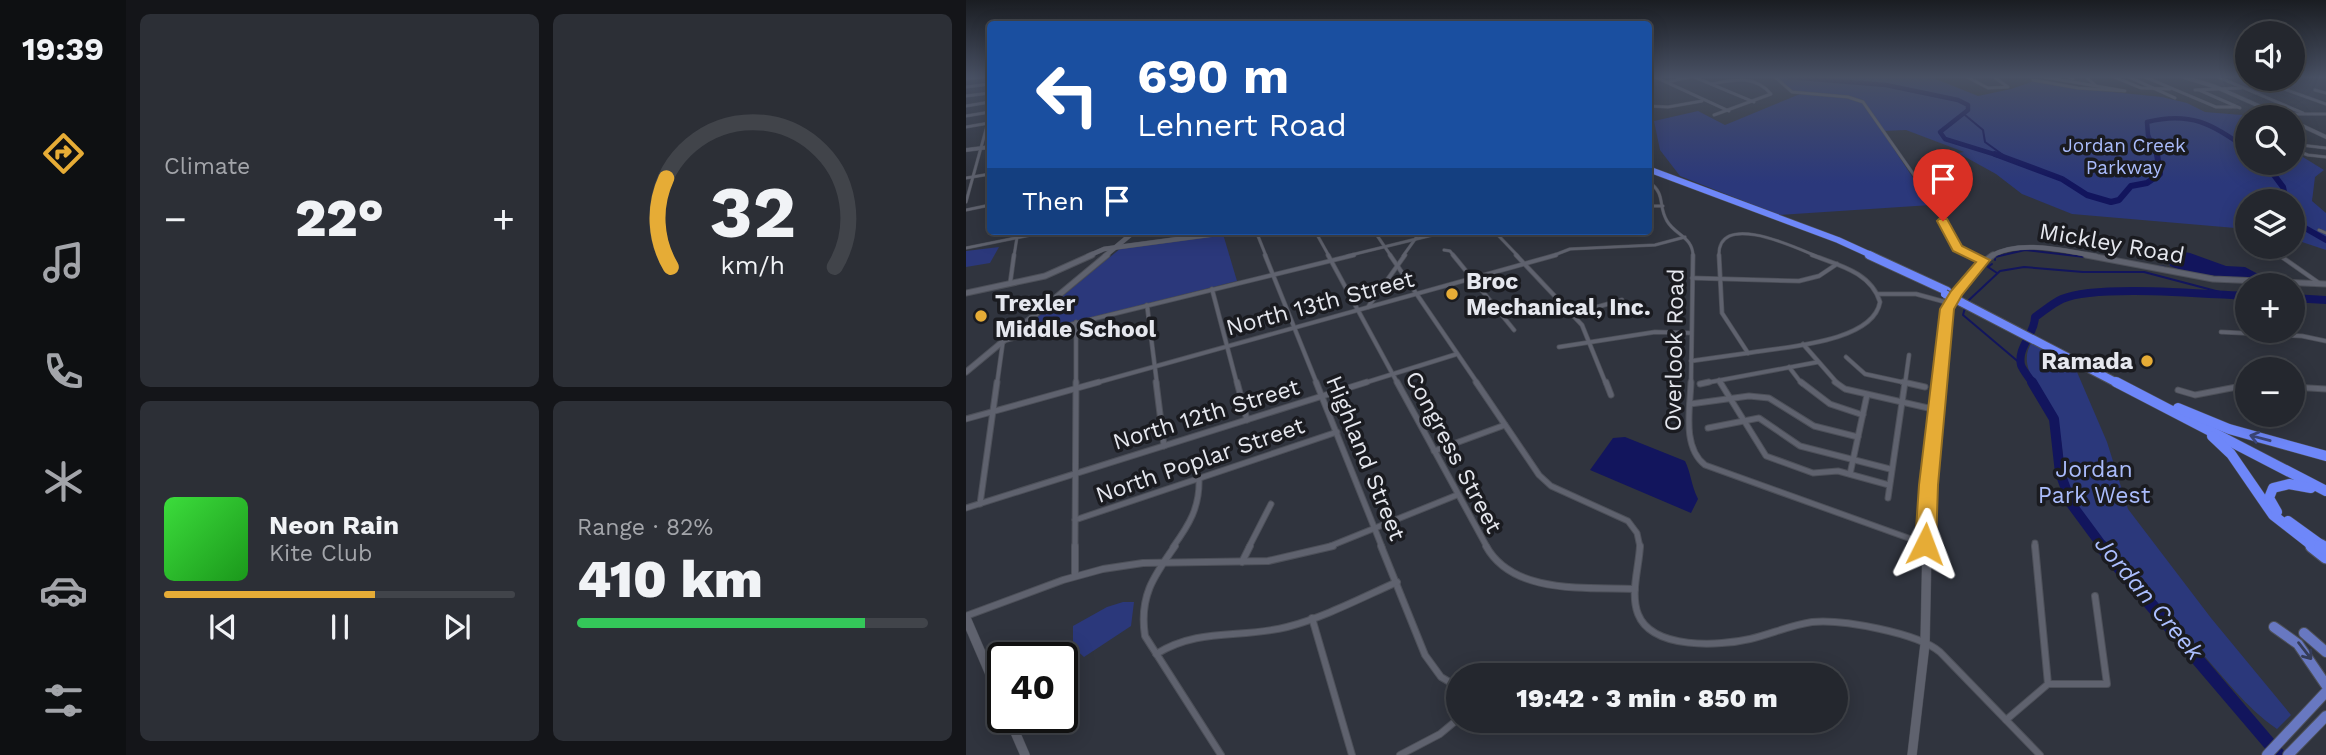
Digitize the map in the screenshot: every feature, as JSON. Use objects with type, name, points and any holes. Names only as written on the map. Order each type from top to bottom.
[{"type":"highway","points":[[1652,172],[1843,245],[1946,292],[2162,402],[2326,490]]},
{"type":"highway","points":[[2062,352],[2216,439],[2234,459],[2273,515],[2326,557]]},
{"type":"highway","points":[[2109,379],[2326,490]]},
{"type":"highway","points":[[2162,402],[2229,429],[2326,456]]},
{"type":"highway","points":[[2326,490],[2286,484],[2273,488],[2269,496],[2279,513],[2326,549]]},
{"type":"main road","points":[[2274,626],[2294,638],[2316,666],[2326,685]]},
{"type":"main road","points":[[2304,633],[2326,652]]},
{"type":"main road","points":[[2267,755],[2326,692]]},
{"type":"main road","points":[[2288,755],[2326,716]]},
{"type":"street","points":[[1714,115],[1725,112]]},
{"type":"street","points":[[1870,112],[1935,205],[1955,246],[1967,255],[1984,260],[1949,303],[1925,544],[1925,644],[1912,755]]},
{"type":"street","points":[[2305,113],[2326,114]]},
{"type":"street","points":[[966,116],[987,114]]},
{"type":"street","points":[[966,127],[987,123]]},
{"type":"street","points":[[2306,128],[2326,137]]},
{"type":"street","points":[[966,202],[987,129]]},
{"type":"street","points":[[2305,144],[2326,148]]},
{"type":"street","points":[[966,150],[987,147]]},
{"type":"street","points":[[2305,154],[2326,157]]},
{"type":"street","points":[[966,178],[987,175]]},
{"type":"street","name":"Overlook Road","points":[[1652,184],[1659,188],[1667,221],[1693,248],[1691,450],[1704,464],[1925,544]]},
{"type":"street","points":[[966,210],[987,206]]},
{"type":"street","points":[[1652,206],[1664,206]]},
{"type":"street","points":[[2319,230],[2326,233]]},
{"type":"street","points":[[1010,284],[1017,235]]},
{"type":"street","points":[[966,248],[1031,235]]},
{"type":"street","points":[[966,372],[1130,235]]},
{"type":"street","points":[[966,293],[1051,274],[1095,252],[1191,235]]},
{"type":"street","name":"Highland Street","points":[[1258,235],[1425,655],[1446,680]]},
{"type":"street","name":"Congress Street","points":[[1317,235],[1491,557],[1511,574],[1546,582],[1635,589]]},
{"type":"street","points":[[1377,235],[1544,481],[1628,521],[1636,529],[1640,546],[1635,589],[1636,612],[1643,623],[1657,635],[1681,641],[1745,640],[1802,623],[1825,621],[1865,625],[1932,646],[2040,755]]},
{"type":"street","points":[[1367,308],[1417,235]]},
{"type":"street","points":[[1003,341],[1432,235]]},
{"type":"street","points":[[1498,235],[1582,325],[1611,396]]},
{"type":"street","points":[[1691,361],[1748,354],[1842,337],[1868,326],[1880,309],[1878,294],[1861,276],[1767,236],[1733,236],[1720,243],[1722,313],[1748,354]]},
{"type":"street","name":"North 13th Street","points":[[966,419],[1525,265],[1570,249],[1650,245],[1685,237]]},
{"type":"street","name":"Mickley Road","points":[[1984,260],[2000,251],[2025,248],[2220,280],[2323,284]]},
{"type":"street","points":[[1444,250],[1450,251],[1514,330]]},
{"type":"street","points":[[2286,259],[2323,284]]},
{"type":"street","points":[[1692,278],[1805,280],[1819,276],[1837,264]]},
{"type":"street","points":[[1212,289],[1247,420]]},
{"type":"street","points":[[1878,294],[1910,294],[1949,303]]},
{"type":"street","points":[[1572,314],[1622,300]]},
{"type":"street","points":[[1147,305],[1164,446]]},
{"type":"street","points":[[1075,576],[1076,322]]},
{"type":"street","points":[[1559,347],[1655,332],[1691,332]]},
{"type":"street","points":[[2221,332],[2302,336],[2326,341]]},
{"type":"street","points":[[980,504],[1003,341]]},
{"type":"street","points":[[1803,344],[1836,383],[1867,395],[1937,410]]},
{"type":"street","name":"North 12th Street","points":[[966,509],[1457,354]]},
{"type":"street","points":[[1888,498],[1909,355]]},
{"type":"street","points":[[1846,357],[1860,372],[1926,387]]},
{"type":"street","points":[[1700,384],[1818,362]]},
{"type":"street","points":[[1789,367],[1802,385],[1820,400],[1863,415]]},
{"type":"street","points":[[1719,380],[1766,456],[1813,473],[1838,471],[1889,485]]},
{"type":"street","points":[[2178,390],[2195,395],[2235,388]]},
{"type":"street","points":[[2305,388],[2326,389]]},
{"type":"street","points":[[1850,474],[1867,395]]},
{"type":"street","points":[[1690,404],[1754,396],[1769,398],[1780,402],[1814,426],[1858,437]]},
{"type":"street","points":[[1708,428],[1759,418],[1800,446],[1891,469]]},
{"type":"street","points":[[1434,451],[1504,425]]},
{"type":"street","name":"North Poplar Street","points":[[1075,520],[1337,432]]},
{"type":"street","points":[[1199,479],[1201,494],[1196,510],[1147,589],[1140,617],[1144,636],[1221,755]]},
{"type":"street","points":[[987,667],[966,617],[1075,576],[1125,565],[1242,562],[1299,555],[1457,495]]},
{"type":"street","points":[[1242,562],[1271,504]]},
{"type":"street","points":[[2035,543],[2049,684]]},
{"type":"street","points":[[1156,654],[1174,642],[1195,634],[1271,630],[1312,618],[1397,582]]},
{"type":"street","points":[[2006,720],[2049,684],[2104,685],[2108,681],[2095,596]]},
{"type":"street","points":[[1312,618],[1352,755]]},
{"type":"street","points":[[1400,755],[1446,729]]},
{"type":"street","points":[[1016,733],[1026,755]]},
{"type":"green space","name":"Jordan Creek Parkway","points":[[1700,112],[1725,125],[1756,112],[2235,114],[2235,175],[2305,175],[2305,158],[2324,170],[2315,177],[2312,201],[2326,213],[2326,250],[2305,243],[2305,189],[2235,189],[2235,228],[2072,214],[2022,194],[1996,174],[1958,153],[1964,152],[1906,130],[1882,131],[1931,205],[1779,215],[1680,176],[1660,150],[1654,121]]},
{"type":"green space","points":[[1223,235],[1237,281],[1013,337],[1121,248]]},
{"type":"green space","points":[[999,247],[990,263],[966,267],[966,251]]},
{"type":"green space","name":"Jordan Park West","points":[[2032,342],[2074,365],[2107,442],[2128,509],[2211,618],[2291,715],[2277,729],[2245,701],[2129,576],[2082,516],[2069,488],[2056,419],[2034,382],[2027,362]]},
{"type":"green space","points":[[1134,602],[1131,626],[1084,657],[1078,652],[1078,642],[1073,642],[1073,626],[1107,607]]},
{"type":"shaded area","points":[[2156,247],[2190,253],[2226,266],[2245,267],[2256,273],[2235,273],[2235,277],[2191,274],[2170,266],[2169,262],[2182,263],[2183,257]]},
{"type":"shaded area","points":[[1625,437],[1685,461],[1698,499],[1691,513],[1590,470],[1613,438]]},
{"type":"waterway","name":"Jordan Creek","points":[[1965,112],[1940,132],[1945,139],[2000,156]]},
{"type":"waterway","name":"Jordan Creek","points":[[1965,115],[1983,130],[1985,142],[2010,160]]},
{"type":"waterway","name":"Jordan Creek","points":[[2157,156],[2148,135],[2147,122],[2189,119],[2212,127],[2235,141]]},
{"type":"waterway","name":"Jordan Creek","points":[[1995,154],[2062,179],[2087,195],[2111,202],[2119,200],[2131,186],[2147,183],[2160,174],[2157,154]]},
{"type":"waterway","name":"Jordan Creek","points":[[2274,175],[2283,189]]},
{"type":"waterway","name":"Jordan Creek","points":[[2305,228],[2326,240]]},
{"type":"waterway","points":[[1995,260],[1995,257],[2025,250],[2085,257]]},
{"type":"waterway","points":[[1992,264],[1988,267],[1997,273]]},
{"type":"waterway","points":[[2156,266],[2165,267]]},
{"type":"waterway","points":[[1969,300],[2000,271],[2024,267],[2083,272],[2144,272],[2235,296]]},
{"type":"waterway","name":"Jordan Creek","points":[[2033,384],[2021,365],[2022,352],[2035,317],[2062,299],[2078,294],[2125,291],[2235,295]]},
{"type":"waterway","name":"Jordan Creek","points":[[2305,299],[2326,300]]},
{"type":"waterway","points":[[1965,308],[1963,315],[2021,364]]},
{"type":"waterway","name":"Jordan Creek","points":[[2032,382],[2054,419],[2060,473],[2072,505],[2103,547]]},
{"type":"waterway","name":"Jordan Creek","points":[[2101,546],[2279,755]]},
{"type":"place","name":"Broc Mechanical, Inc.","points":[[1452,294]]},
{"type":"place","name":"Trexler Middle School","points":[[981,316]]},
{"type":"place","name":"Ramada","points":[[2147,361]]},
{"type":"route","points":[[1925,544],[1947,309],[1956,293],[1984,260],[1967,255],[1957,248],[1943,221]]}]
